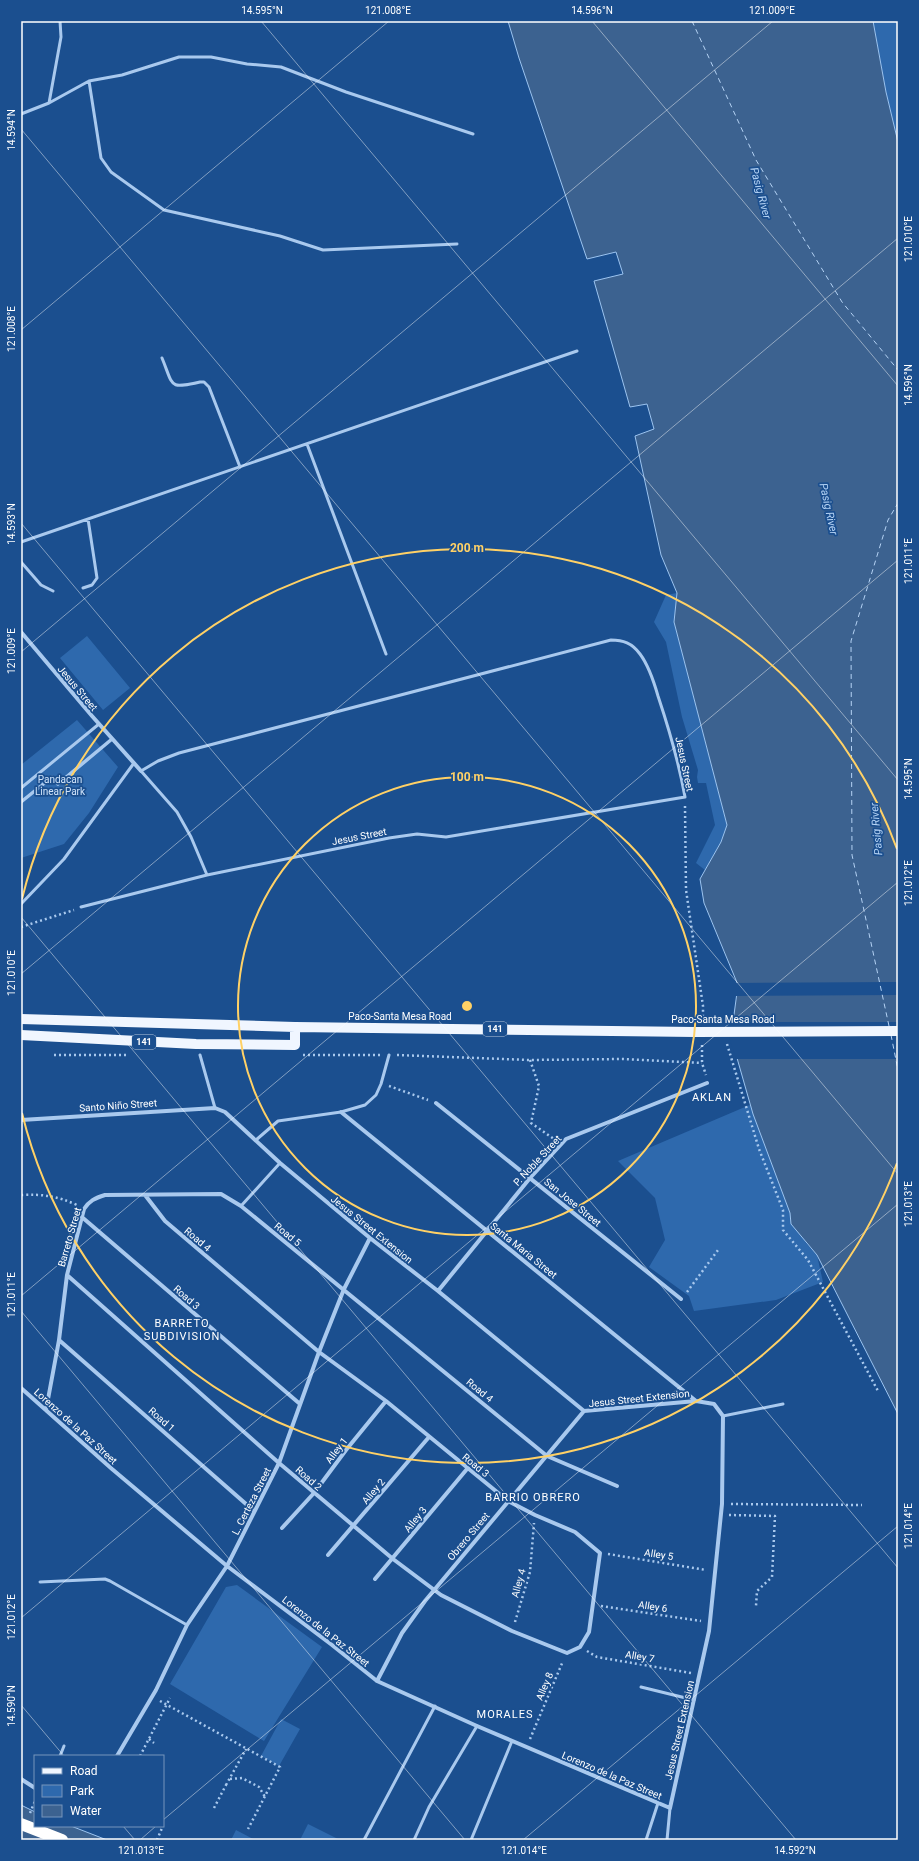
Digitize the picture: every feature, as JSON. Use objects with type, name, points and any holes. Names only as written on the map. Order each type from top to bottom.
[{"type":"highway","points":[[21,1824],[62,1840]]},
{"type":"main road","name":"Paco-Santa Mesa Road","points":[[21,1019],[295,1027],[898,1031]]},
{"type":"main road","name":"141","points":[[21,1035],[196,1044],[295,1045],[295,1027]]},
{"type":"street","name":"Jesus Street","points":[[21,632],[141,771]]},
{"type":"street","points":[[21,802],[52,777],[58,784],[112,739]]},
{"type":"street","name":"P. Noble Street","points":[[438,1291],[530,1178],[566,1140],[708,1082]]},
{"type":"street","name":"San Jose Street","points":[[436,1103],[681,1299]]},
{"type":"street","name":"Santo Niño Street","points":[[21,1120],[215,1108]]},
{"type":"street","name":"Jesus Street Extension","points":[[215,1108],[225,1112],[280,1163],[584,1412],[696,1400],[714,1404],[722,1416],[722,1515],[710,1623],[670,1808]]},
{"type":"street","name":"Santa Maria Street","points":[[341,1112],[696,1400]]},
{"type":"street","name":"Road 5","points":[[221,1194],[241,1206],[344,1289]]},
{"type":"street","name":"Barreto Street","points":[[46,1410],[59,1340],[67,1275],[83,1218],[84,1209],[91,1201],[104,1195],[221,1194]]},
{"type":"street","name":"Road 4","points":[[145,1195],[165,1221],[319,1352]]},
{"type":"street","name":"Road 3","points":[[83,1218],[300,1404]]},
{"type":"street","name":"L. Certeza Street","points":[[118,1755],[156,1690],[187,1625],[227,1566],[279,1463],[319,1352],[344,1289],[370,1238]]},
{"type":"street","name":"Road 2","points":[[67,1275],[279,1463],[393,1559],[433,1590],[512,1631],[566,1653]]},
{"type":"street","name":"Road 4","points":[[344,1289],[547,1456],[617,1486]]},
{"type":"street","name":"Road 1","points":[[59,1340],[254,1511]]},
{"type":"street","name":"Road 3","points":[[319,1352],[386,1401],[467,1469],[508,1501],[535,1515],[575,1532],[600,1553]]},
{"type":"street","name":"Lorenzo de la Paz Street","points":[[21,1388],[112,1469],[227,1566],[377,1681],[477,1726],[670,1808]]},
{"type":"street","name":"Alley 1","points":[[282,1528],[314,1493],[346,1450],[386,1401]]},
{"type":"street","name":"Obrero Street","points":[[377,1681],[402,1633],[433,1590],[584,1412]]},
{"type":"street","name":"Alley 2","points":[[328,1555],[429,1437]]},
{"type":"street","name":"Alley 3","points":[[375,1579],[467,1469]]},
{"type":"street","points":[[566,1653],[580,1647],[589,1632],[600,1553]]},
{"type":"street","points":[[21,1779],[34,1787]]},
{"type":"lane","points":[[49,104],[61,37],[60,21]]},
{"type":"lane","points":[[21,114],[49,104],[89,81],[122,75],[179,57],[211,57],[247,64],[281,66],[346,92],[473,134]]},
{"type":"lane","points":[[89,81],[101,158],[111,172],[164,210],[280,236],[323,250],[457,244]]},
{"type":"lane","points":[[21,542],[577,351]]},
{"type":"lane","points":[[162,358],[175,386],[204,382],[209,387],[240,467]]},
{"type":"lane","points":[[307,444],[386,654]]},
{"type":"lane","points":[[83,588],[92,585],[97,578],[88,519]]},
{"type":"lane","points":[[21,562],[41,585],[53,591]]},
{"type":"lane","name":"Jesus Street","points":[[611,640],[622,640],[631,645],[639,653],[654,682],[675,752],[685,797],[446,837],[417,834],[400,836],[207,875],[191,838],[177,812],[141,771],[158,761],[179,753],[611,640]]},
{"type":"lane","points":[[21,788],[99,724]]},
{"type":"lane","points":[[21,904],[64,859],[134,763]]},
{"type":"lane","points":[[81,907],[207,875]]},
{"type":"lane","points":[[200,1055],[215,1108]]},
{"type":"lane","points":[[256,1140],[278,1121],[341,1112],[365,1105],[376,1095],[381,1084],[389,1055]]},
{"type":"lane","points":[[241,1206],[280,1163]]},
{"type":"lane","points":[[722,1416],[783,1404]]},
{"type":"lane","points":[[40,1582],[105,1579],[187,1625]]},
{"type":"lane","points":[[641,1687],[694,1700]]},
{"type":"lane","points":[[364,1840],[435,1706]]},
{"type":"lane","points":[[414,1840],[429,1807],[477,1726]]},
{"type":"lane","points":[[471,1840],[512,1741]]},
{"type":"lane","points":[[60,1755],[64,1746]]},
{"type":"lane","points":[[646,1840],[658,1803]]},
{"type":"lane","points":[[667,1840],[670,1808]]},
{"type":"path","points":[[685,797],[686,890],[703,1006],[699,1029]]},
{"type":"path","points":[[21,927],[81,907]]},
{"type":"path","points":[[702,1040],[702,1063],[708,1082]]},
{"type":"path","points":[[726,1040],[759,1149],[783,1210],[783,1230],[808,1260],[878,1391]]},
{"type":"path","points":[[530,1060],[539,1086],[531,1123],[561,1144]]},
{"type":"path","points":[[381,1084],[436,1103]]},
{"type":"path","points":[[21,1195],[45,1194],[66,1200],[84,1209]]},
{"type":"path","points":[[681,1299],[718,1250]]},
{"type":"path","points":[[722,1504],[862,1505]]},
{"type":"path","name":"Alley 4","points":[[512,1631],[530,1572],[535,1515]]},
{"type":"path","points":[[722,1515],[776,1516],[772,1577],[757,1590],[756,1606]]},
{"type":"path","name":"Alley 5","points":[[600,1553],[715,1571]]},
{"type":"path","name":"Alley 6","points":[[593,1604],[710,1623]]},
{"type":"path","name":"Alley 7","points":[[580,1647],[597,1657],[700,1674]]},
{"type":"path","name":"Alley 8","points":[[526,1747],[566,1653]]},
{"type":"path","points":[[141,1755],[170,1698]]},
{"type":"path","points":[[167,1705],[280,1767],[248,1829]]},
{"type":"path","points":[[149,1739],[154,1743]]},
{"type":"path","points":[[214,1808],[246,1749]]},
{"type":"path","points":[[230,1779],[242,1778],[259,1787],[265,1797]]},
{"type":"path","points":[[31,1810],[34,1803]]},
{"type":"path","points":[[157,1840],[162,1828]]},
{"type":"green space","points":[[873,21],[898,21],[898,142],[886,92]]},
{"type":"green space","points":[[677,593],[674,622],[727,825],[721,842],[705,870],[696,863],[715,825],[706,783],[698,783],[698,770],[682,717],[666,642],[654,622],[666,595]]},
{"type":"green space","points":[[87,636],[130,688],[103,710],[60,658]]},
{"type":"green space","name":"Pandacan Linear Park","points":[[77,720],[118,767],[89,813],[64,844],[21,858],[21,765]]},
{"type":"green space","points":[[752,1104],[806,1243],[817,1255],[823,1282],[776,1300],[694,1311],[689,1296],[649,1267],[665,1240],[655,1198],[618,1161]]},
{"type":"green space","points":[[237,1585],[322,1647],[264,1741],[170,1684],[226,1587]]},
{"type":"green space","points":[[281,1719],[300,1729],[279,1766],[261,1756]]},
{"type":"green space","points":[[308,1824],[340,1840],[300,1840]]},
{"type":"green space","points":[[236,1830],[255,1840],[231,1840]]},
{"type":"water","name":"Pasig River","points":[[508,21],[873,21],[886,92],[898,142],[898,1414],[817,1255],[791,1224],[790,1213],[753,1114],[731,1037],[738,985],[704,903],[700,879],[721,842],[727,825],[674,622],[677,593],[661,555],[635,436],[654,429],[647,404],[630,407],[594,281],[623,274],[616,252],[587,259],[519,58]]},
{"type":"water","points":[[21,1805],[34,1812],[34,1827],[74,1827],[107,1840],[21,1840]]},
{"type":"pier","points":[[898,982],[898,995],[735,996],[735,983]]},
{"type":"pier","points":[[731,1022],[898,1022],[898,1059],[736,1059],[729,1037]]},
{"type":"ferry route","points":[[692,21],[756,160],[842,302],[898,370]]},
{"type":"ferry route","points":[[889,1026],[852,855],[851,641],[888,520],[898,503]]},
{"type":"ferry route","points":[[891,1035],[898,1070]]},
{"type":"district","name":"AKLAN","points":[[712,1097]]},
{"type":"district","name":"BARRETO SUBDIVISION","points":[[182,1329]]},
{"type":"district","name":"BARRIO OBRERO","points":[[533,1497]]},
{"type":"district","name":"MORALES","points":[[505,1714]]}]
